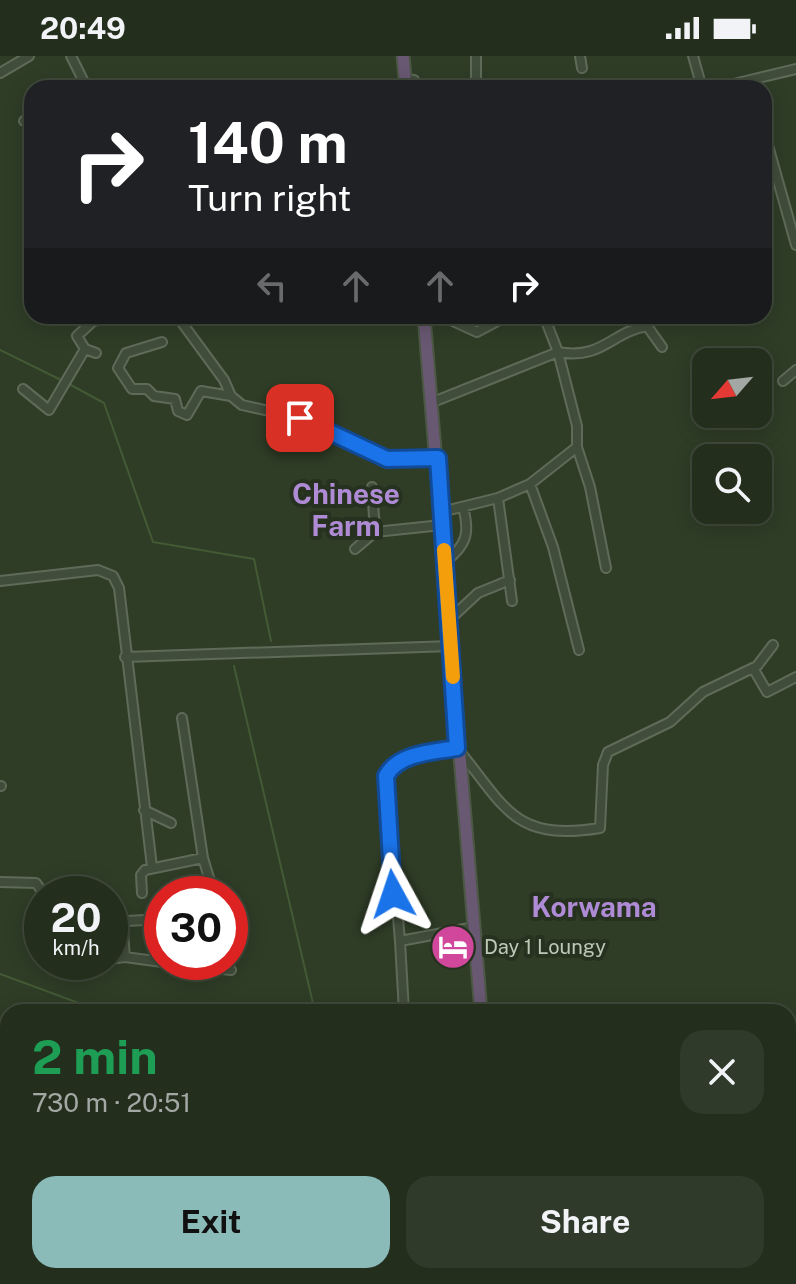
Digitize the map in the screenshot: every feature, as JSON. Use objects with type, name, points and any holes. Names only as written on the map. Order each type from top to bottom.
[{"type":"highway","points":[[403,56],[405,80]]},
{"type":"highway","points":[[425,324],[438,458],[457,748],[480,1004]]},
{"type":"street","points":[[0,73],[29,56]]},
{"type":"street","points":[[71,56],[82,80]]},
{"type":"street","points":[[476,56],[476,80]]},
{"type":"street","points":[[580,56],[582,68]]},
{"type":"street","points":[[693,56],[700,80]]},
{"type":"street","points":[[762,80],[796,66],[794,56]]},
{"type":"street","points":[[772,157],[794,227],[796,245]]},
{"type":"street","points":[[90,324],[77,336],[85,349],[96,353]]},
{"type":"street","points":[[183,324],[224,380],[231,396],[242,405],[300,418],[387,459],[438,458]]},
{"type":"street","points":[[460,324],[477,332],[492,324]]},
{"type":"street","points":[[547,324],[558,352],[577,426],[577,447],[590,487],[606,568]]},
{"type":"street","points":[[433,402],[558,352],[579,356],[600,350],[647,326],[662,347]]},
{"type":"street","points":[[162,342],[126,353],[118,368],[132,389],[147,389],[154,396],[175,399],[178,411],[187,415],[201,391],[231,396]]},
{"type":"street","points":[[23,389],[49,410],[85,349]]},
{"type":"street","points":[[783,381],[796,370]]},
{"type":"street","points":[[355,549],[375,532],[442,518],[463,507],[498,498],[530,484],[577,447]]},
{"type":"street","points":[[530,484],[553,547],[579,650]]},
{"type":"street","points":[[372,487],[375,532]]},
{"type":"street","points":[[498,498],[512,601]]},
{"type":"street","points":[[445,562],[461,550],[469,530],[463,507]]},
{"type":"street","points":[[0,581],[98,570],[109,572],[119,588],[152,867]]},
{"type":"street","points":[[450,619],[478,593],[510,580]]},
{"type":"street","points":[[404,1004],[386,776],[391,767],[409,758],[457,748],[498,803],[514,818],[560,832],[600,828],[603,765],[608,752],[670,722],[703,692],[753,668],[773,645]]},
{"type":"street","points":[[125,657],[452,646]]},
{"type":"street","points":[[753,668],[767,692],[796,677]]},
{"type":"street","points":[[182,718],[203,858],[208,876]]},
{"type":"street","points":[[144,810],[169,817]]},
{"type":"street","points":[[142,893],[141,875],[152,867],[182,865],[203,858]]},
{"type":"street","points":[[0,882],[24,883]]},
{"type":"street","points":[[400,941],[475,927]]},
{"type":"waterway","points":[[0,350],[63,381]]},
{"type":"waterway","points":[[69,384],[104,403],[153,542],[254,559],[271,641]]},
{"type":"waterway","points":[[234,666],[313,1004]]},
{"type":"waterway","points":[[0,974],[81,1004]]},
{"type":"slow traffic","points":[[444,550],[453,677]]},
{"type":"place","name":"Day 1 Loungy","points":[[453,947]]},
{"type":"district","name":"Chinese Farm","points":[[346,509]]},
{"type":"district","name":"Korwama","points":[[594,906]]},
{"type":"route","points":[[300,418],[387,459],[438,458],[457,748],[409,758],[391,767],[386,776],[393,894]]}]
